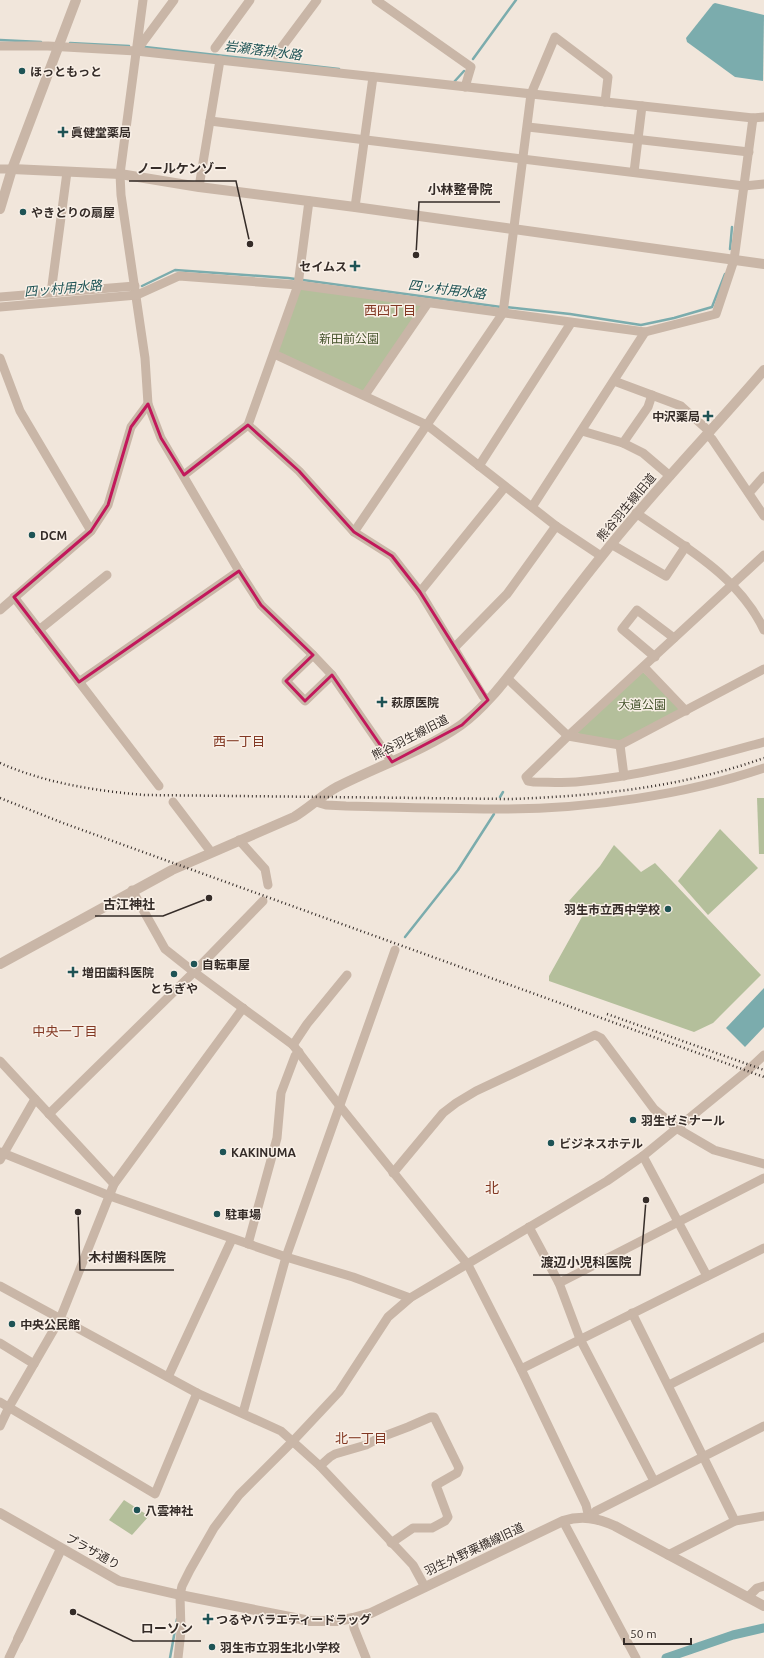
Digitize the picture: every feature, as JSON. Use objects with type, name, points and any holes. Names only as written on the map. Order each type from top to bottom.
[{"type":"street","points":[[0,209],[12,169],[76,0]]},
{"type":"street","points":[[143,0],[120,174],[145,358],[148,404],[161,438],[239,571],[261,605],[332,675],[392,762]]},
{"type":"street","points":[[136,52],[174,0]]},
{"type":"street","points":[[215,48],[250,0]]},
{"type":"street","points":[[276,55],[317,0]]},
{"type":"street","points":[[376,0],[471,67],[465,87]]},
{"type":"street","points":[[354,532],[503,312],[528,127],[531,94],[555,37],[608,77],[605,102]]},
{"type":"street","points":[[0,46],[58,47],[136,52],[753,118],[764,117]]},
{"type":"street","points":[[199,187],[220,60]]},
{"type":"street","points":[[355,207],[373,77]]},
{"type":"street","points":[[634,172],[642,106]]},
{"type":"street","points":[[0,307],[136,291],[179,276],[298,285],[645,332],[716,314],[734,260],[753,118]]},
{"type":"street","points":[[210,121],[744,186],[764,184]]},
{"type":"street","points":[[528,127],[749,152]]},
{"type":"street","points":[[0,169],[120,174],[199,187],[309,200],[764,264]]},
{"type":"street","points":[[52,293],[67,172]]},
{"type":"street","points":[[184,475],[248,424],[298,285],[309,200]]},
{"type":"street","points":[[0,297],[52,293],[136,291]]},
{"type":"street","points":[[365,395],[428,303]]},
{"type":"street","points":[[479,466],[571,323]]},
{"type":"street","points":[[532,507],[645,332]]},
{"type":"street","points":[[274,354],[427,425],[556,526],[601,556]]},
{"type":"street","points":[[0,358],[20,411],[91,532]]},
{"type":"street","name":"熊谷羽生線旧道","points":[[0,964],[132,890],[211,852],[294,817],[339,786],[392,762],[442,737],[462,725],[488,700],[507,678],[636,513],[764,370]]},
{"type":"street","points":[[614,381],[681,406],[712,439],[764,516]]},
{"type":"street","points":[[623,443],[648,407],[652,395]]},
{"type":"street","points":[[0,610],[91,532],[108,505],[131,428],[148,404]]},
{"type":"street","points":[[248,424],[299,471],[354,532],[392,556],[420,592],[483,696],[488,700]]},
{"type":"street","points":[[582,430],[623,443],[643,453],[670,476]]},
{"type":"street","points":[[749,493],[764,476]]},
{"type":"street","points":[[420,592],[505,487]]},
{"type":"street","points":[[636,513],[686,546],[732,584],[760,621],[764,630]]},
{"type":"street","points":[[454,648],[507,594],[556,526]]},
{"type":"street","points":[[611,544],[666,576],[686,546]]},
{"type":"street","points":[[764,555],[528,773],[526,777],[528,781],[534,782],[576,782],[624,776],[687,763],[764,742]]},
{"type":"street","points":[[79,682],[239,571]]},
{"type":"street","points":[[39,630],[107,575]]},
{"type":"street","points":[[14,597],[159,786]]},
{"type":"street","points":[[655,657],[622,629],[637,610],[674,638]]},
{"type":"street","points":[[313,655],[286,681],[305,701],[332,675]]},
{"type":"street","points":[[644,667],[686,710]]},
{"type":"street","points":[[507,678],[568,736],[620,745],[764,669]]},
{"type":"street","points":[[620,745],[624,776]]},
{"type":"street","points":[[316,802],[326,805],[346,806],[503,809],[573,806],[628,800],[654,795],[718,781],[764,768]]},
{"type":"street","points":[[173,802],[211,852]]},
{"type":"street","points":[[239,840],[265,869],[268,885]]},
{"type":"street","points":[[132,890],[165,948],[194,972],[296,1049],[393,1173],[468,1265],[521,1369],[586,1505],[589,1518]]},
{"type":"street","points":[[49,1114],[194,972],[263,901]]},
{"type":"street","points":[[243,1413],[286,1257],[394,950]]},
{"type":"street","points":[[248,1244],[277,1138],[281,1093],[295,1056],[296,1049],[307,1024],[347,975]]},
{"type":"street","points":[[0,1426],[9,1407],[60,1319],[114,1184],[243,1008]]},
{"type":"street","points":[[393,1173],[442,1114],[456,1103],[476,1091],[596,1035],[601,1038],[654,1109],[678,1129],[714,1150],[764,1164]]},
{"type":"street","points":[[178,1658],[181,1631],[180,1595],[182,1586],[214,1528],[239,1495],[339,1392],[388,1317],[410,1298],[468,1265],[607,1181],[643,1156],[678,1129],[764,1055]]},
{"type":"street","points":[[0,1061],[114,1184]]},
{"type":"street","points":[[35,1099],[1,1155],[110,1196],[232,1239],[353,1277],[410,1298]]},
{"type":"street","points":[[643,1156],[707,1276]]},
{"type":"street","points":[[559,1283],[764,1178]]},
{"type":"street","points":[[529,1227],[559,1283],[580,1339],[654,1481]]},
{"type":"street","points":[[168,1377],[232,1239]]},
{"type":"street","points":[[521,1369],[764,1248]]},
{"type":"street","points":[[0,1286],[197,1394],[281,1431],[320,1466],[413,1565],[426,1587]]},
{"type":"street","points":[[632,1313],[669,1385],[734,1521]]},
{"type":"street","points":[[669,1385],[764,1337]]},
{"type":"street","points":[[0,1344],[34,1364]]},
{"type":"street","points":[[0,1402],[154,1494],[197,1394]]},
{"type":"street","points":[[320,1466],[335,1454],[366,1444],[434,1417],[459,1468],[457,1473],[436,1485],[448,1517],[445,1521],[432,1528],[413,1528],[391,1543]]},
{"type":"street","points":[[589,1518],[596,1511],[764,1426]]},
{"type":"street","name":"プラザ通り","points":[[0,1513],[118,1581],[180,1595]]},
{"type":"street","points":[[668,1555],[734,1521],[764,1516]]},
{"type":"street","name":"羽生外野栗橋線旧道","points":[[180,1595],[310,1621],[338,1621],[371,1613],[563,1521],[579,1517],[603,1521],[614,1526],[764,1606]]},
{"type":"street","points":[[563,1521],[636,1658]]},
{"type":"street","points":[[9,1658],[62,1549]]},
{"type":"street","points":[[748,1598],[757,1588],[764,1586]]},
{"type":"street","points":[[353,1618],[354,1628],[366,1658]]},
{"type":"highlighted area","points":[[148,404],[161,438],[184,475],[248,425],[299,471],[354,532],[392,556],[420,592],[488,700],[462,725],[392,762],[332,675],[305,701],[286,681],[313,655],[261,605],[239,571],[79,682],[14,597],[91,531],[108,505],[131,427]]},
{"type":"green space","name":"新田前公園","points":[[298,285],[428,303],[365,395],[274,354]]},
{"type":"green space","name":"大道公園","points":[[643,672],[681,709],[619,742],[575,733]]},
{"type":"green space","points":[[757,798],[764,798],[764,854],[759,854]]},
{"type":"green space","points":[[720,829],[758,868],[708,915],[678,881]]},
{"type":"green space","points":[[614,845],[641,872],[655,863],[761,975],[713,1023],[694,1032],[549,981],[549,976],[583,915],[569,901],[600,866]]},
{"type":"green space","points":[[124,1500],[149,1516],[132,1535],[109,1520]]},
{"type":"water","points":[[715,3],[764,15],[763,81],[735,77],[687,42],[686,38]]},
{"type":"water","points":[[764,988],[764,1027],[745,1047],[726,1028]]},
{"type":"waterway","name":"岩瀬落排水路","points":[[473,59],[516,0]]},
{"type":"waterway","name":"岩瀬落排水路","points":[[0,40],[41,42]]},
{"type":"waterway","name":"岩瀬落排水路","points":[[70,43],[129,46]]},
{"type":"waterway","name":"岩瀬落排水路","points":[[145,47],[339,69]]},
{"type":"waterway","name":"岩瀬落排水路","points":[[454,82],[464,71]]},
{"type":"waterway","name":"四ッ村用水路","points":[[730,249],[732,227]]},
{"type":"waterway","name":"四ッ村用水路","points":[[142,286],[175,270],[288,278],[501,307]]},
{"type":"waterway","name":"四ッ村用水路","points":[[506,307],[570,314],[641,325],[674,318],[712,307],[725,274]]},
{"type":"waterway","points":[[500,797],[503,792]]},
{"type":"waterway","points":[[405,937],[458,870],[494,814]]},
{"type":"waterway","points":[[170,1658],[177,1619]]},
{"type":"waterway","points":[[666,1658],[733,1635],[764,1628]]},
{"type":"railway","points":[[0,763],[35,776],[71,785],[145,795],[511,799],[543,798],[607,792],[671,783],[733,768],[764,758]]},
{"type":"railway","points":[[0,798],[63,823],[764,1077]]},
{"type":"railway","points":[[607,1014],[764,1070]]},
{"type":"place","name":"ほっともっと","points":[[22,71]]},
{"type":"place","name":"眞健堂薬局","points":[[63,132]]},
{"type":"place","name":"やきとりの扇屋","points":[[23,212]]},
{"type":"place","name":"ノールケンゾー","points":[[250,244]]},
{"type":"place","name":"小林整骨院","points":[[416,255]]},
{"type":"place","name":"セイムス","points":[[355,266]]},
{"type":"place","name":"中沢薬局","points":[[708,416]]},
{"type":"place","name":"DCM","points":[[32,535]]},
{"type":"place","name":"萩原医院","points":[[382,702]]},
{"type":"place","name":"古江神社","points":[[209,898]]},
{"type":"place","name":"羽生市立西中学校","points":[[668,909]]},
{"type":"place","name":"自転車屋","points":[[194,964]]},
{"type":"place","name":"増田歯科医院","points":[[73,972]]},
{"type":"place","name":"とちぎや","points":[[174,974]]},
{"type":"place","name":"羽生ゼミナール","points":[[633,1120]]},
{"type":"place","name":"ビジネスホテル","points":[[551,1143]]},
{"type":"place","name":"KAKINUMA","points":[[223,1152]]},
{"type":"place","name":"渡辺小児科医院","points":[[646,1200]]},
{"type":"place","name":"木村歯科医院","points":[[78,1212]]},
{"type":"place","name":"駐車場","points":[[217,1214]]},
{"type":"place","name":"中央公民館","points":[[12,1324]]},
{"type":"place","name":"八雲神社","points":[[137,1510]]},
{"type":"place","name":"ローソン","points":[[73,1612]]},
{"type":"place","name":"つるやバラエティードラッグ","points":[[208,1619]]},
{"type":"place","name":"羽生市立羽生北小学校","points":[[212,1647]]},
{"type":"district","name":"西四丁目","points":[[390,310]]},
{"type":"district","name":"西一丁目","points":[[239,741]]},
{"type":"district","name":"中央一丁目","points":[[65,1031]]},
{"type":"district","name":"北","points":[[492,1188]]},
{"type":"district","name":"北一丁目","points":[[361,1438]]}]
